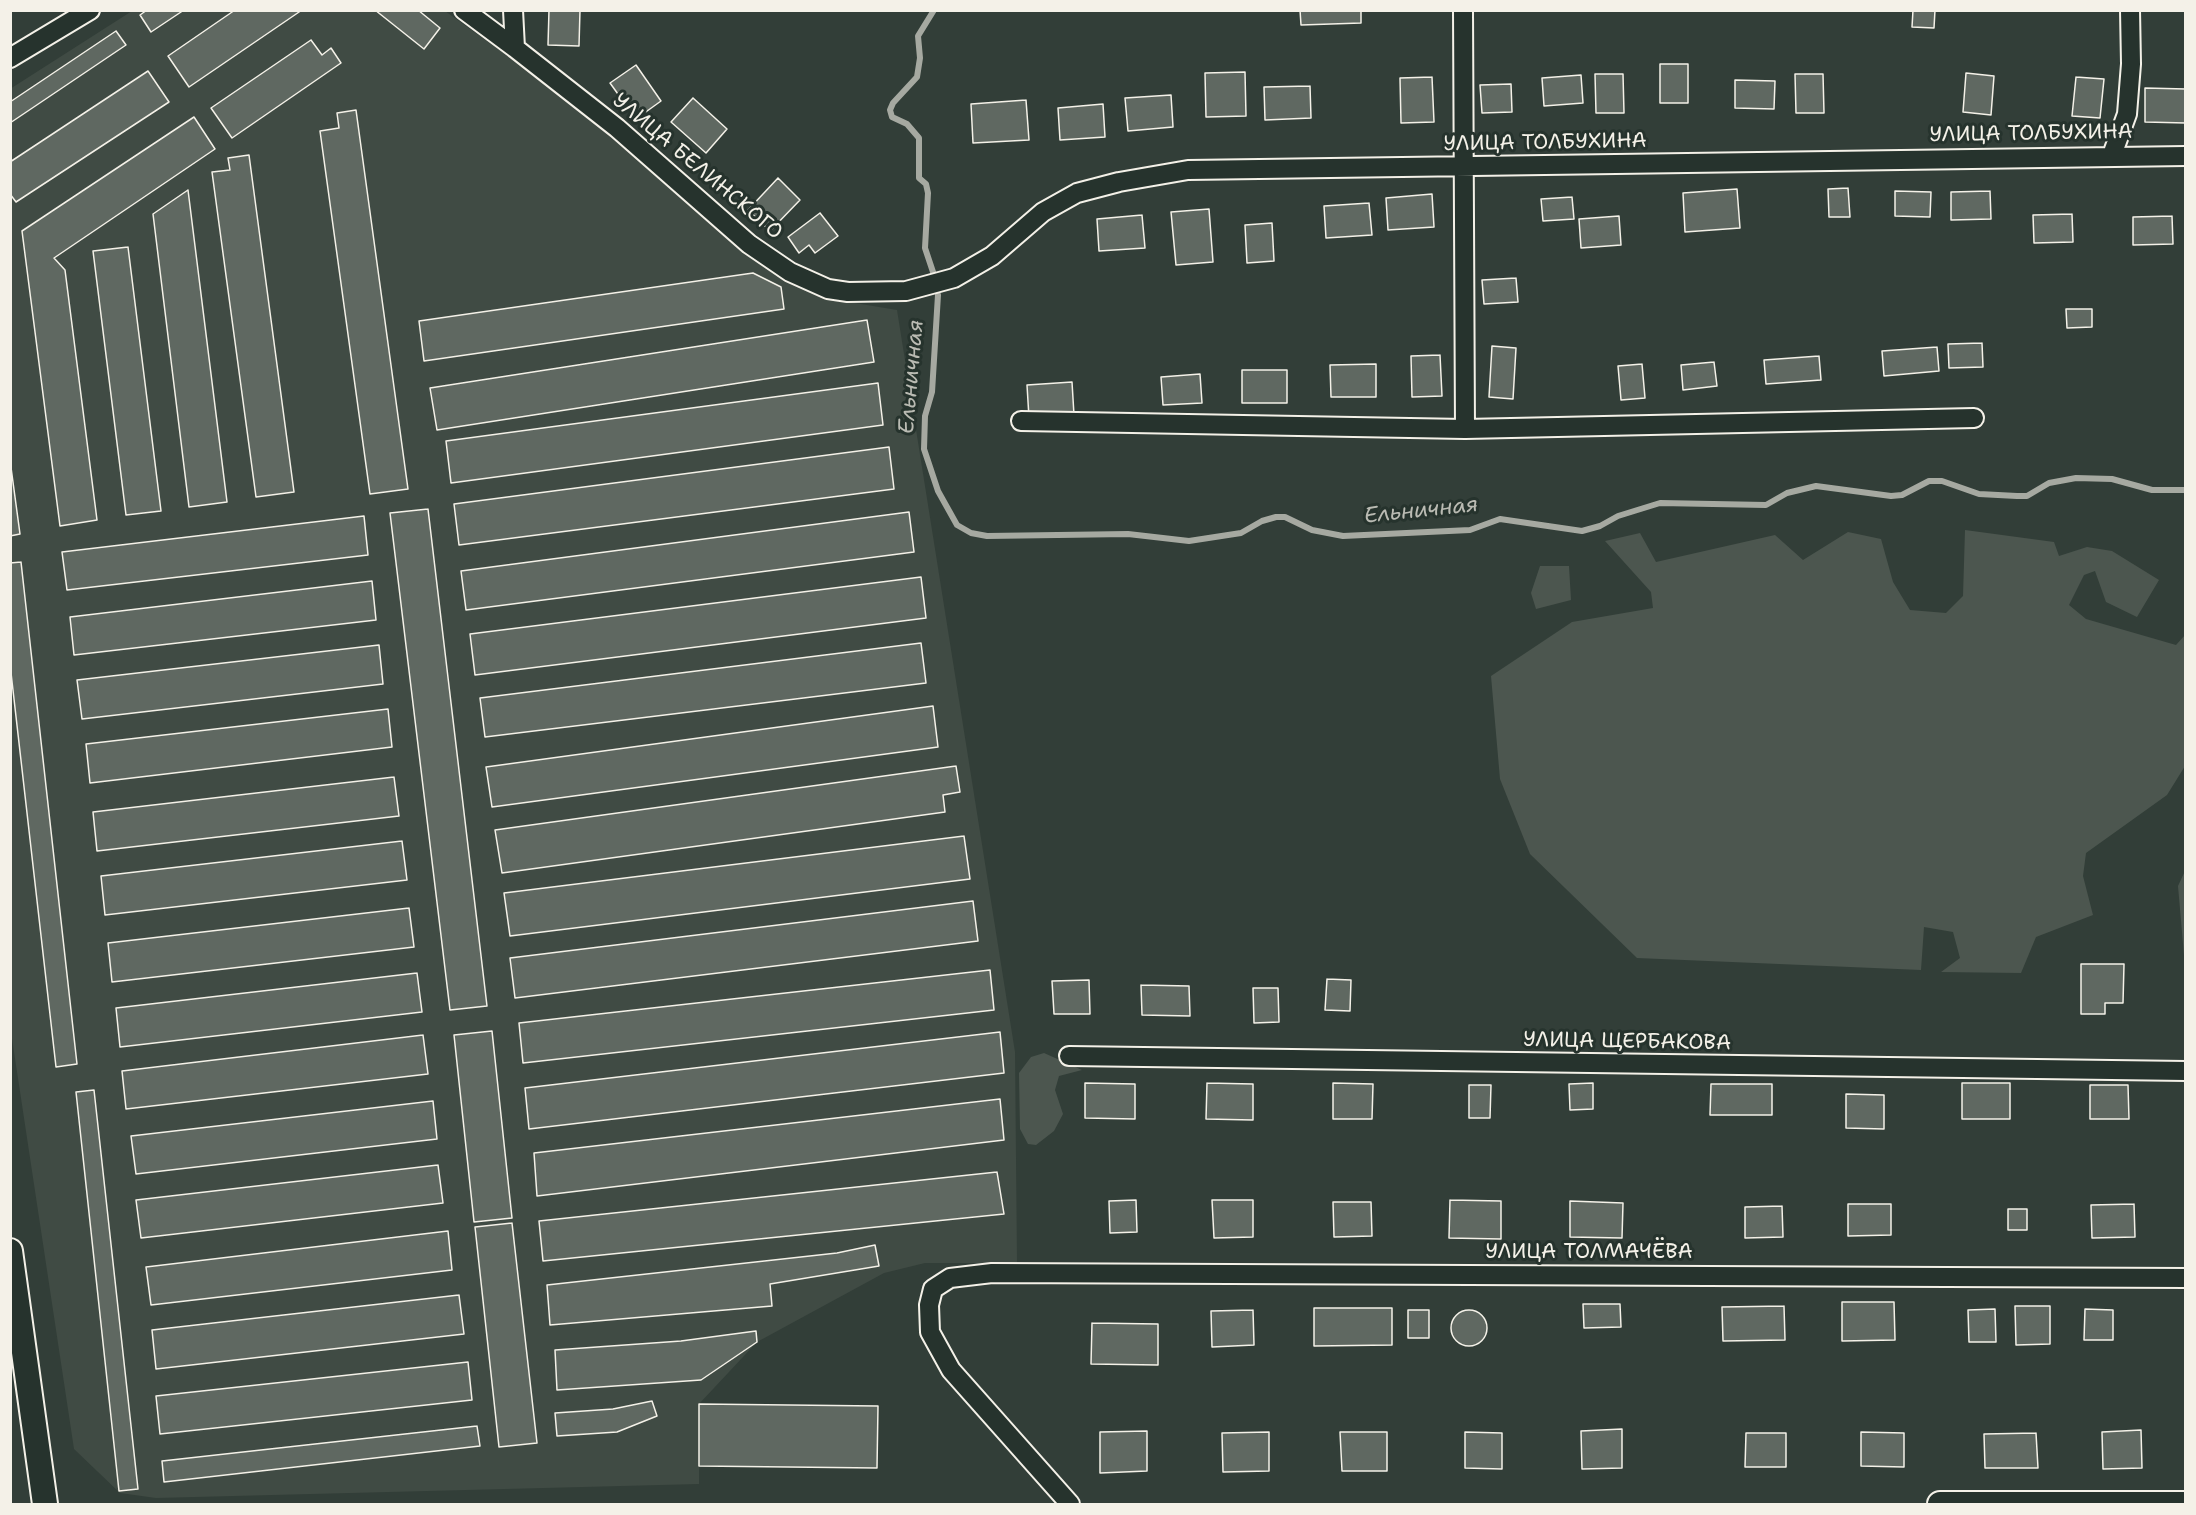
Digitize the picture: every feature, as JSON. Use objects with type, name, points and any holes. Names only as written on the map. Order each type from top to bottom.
[{"type":"street","points":[[10,58],[90,10]]},
{"type":"street","name":"УЛИЦА БЕЛИНСКОГО","points":[[464,10],[617,128],[749,244],[790,272],[828,289],[848,292],[906,291],[937,284]]},
{"type":"street","points":[[513,10],[515,48]]},
{"type":"street","points":[[1463,10],[1465,429]]},
{"type":"street","points":[[2112,155],[2127,114],[2131,64],[2130,10]]},
{"type":"street","name":"УЛИЦА ТОЛБУХИНА","points":[[937,284],[954,278],[983,262],[1057,202],[1098,186],[1188,170],[2112,155],[2186,156]]},
{"type":"street","points":[[1021,422],[1465,429],[1974,418]]},
{"type":"street","name":"УЛИЦА ЩЕРБАКОВА","points":[[1069,1056],[2186,1071]]},
{"type":"street","points":[[10,1251],[45,1504]]},
{"type":"street","name":"УЛИЦА ТОЛМАЧЁВА","points":[[1070,1504],[951,1370],[930,1332],[929,1305],[933,1289],[959,1275],[992,1273],[2186,1278]]},
{"type":"street","points":[[1940,1504],[2186,1504]]},
{"type":"shaded area","points":[[132,11],[445,11],[571,101],[741,251],[790,283],[825,298],[897,310],[1015,1052],[1017,1263],[925,1263],[884,1273],[757,1342],[699,1404],[699,1484],[156,1498],[120,1493],[74,1449],[11,1032],[10,89]]},
{"type":"shaded area","points":[[1965,530],[2054,542],[2059,556],[2087,547],[2112,551],[2159,580],[2137,617],[2106,602],[2095,571],[2084,575],[2069,605],[2086,619],[2176,645],[2185,635],[2185,766],[2167,795],[2086,853],[2083,876],[2093,915],[2036,937],[2021,973],[1941,972],[1960,958],[1953,932],[1924,927],[1921,970],[1637,958],[1530,854],[1500,779],[1491,676],[1572,622],[1653,608],[1651,592],[1605,541],[1640,533],[1656,562],[1775,535],[1803,560],[1848,532],[1881,539],[1893,582],[1910,610],[1946,613],[1963,596]]},
{"type":"shaded area","points":[[1540,566],[1569,566],[1571,600],[1536,609],[1531,593]]},
{"type":"shaded area","points":[[2185,871],[2185,967],[2178,886]]},
{"type":"shaded area","points":[[1044,1053],[1082,1070],[1059,1076],[1055,1090],[1063,1114],[1054,1131],[1036,1145],[1028,1144],[1020,1129],[1019,1073],[1031,1057]]},
{"type":"building","points":[[147,10],[184,10],[151,32],[140,15]]},
{"type":"building","points":[[235,10],[302,10],[189,87],[168,56]]},
{"type":"building","points":[[375,10],[418,10],[440,28],[424,49]]},
{"type":"building","points":[[549,10],[580,10],[579,46],[548,45]]},
{"type":"building","points":[[1300,10],[1361,10],[1361,23],[1301,25]]},
{"type":"building","points":[[1913,10],[1935,10],[1934,28],[1912,27]]},
{"type":"building","points":[[116,31],[126,45],[10,123],[10,102]]},
{"type":"building","points":[[311,40],[322,55],[331,48],[341,63],[232,138],[211,108]]},
{"type":"building","points":[[1660,64],[1688,64],[1688,103],[1660,103]]},
{"type":"building","points":[[636,65],[661,101],[636,119],[610,83]]},
{"type":"building","points":[[148,71],[169,102],[16,202],[10,194],[10,162]]},
{"type":"building","points":[[1245,72],[1246,116],[1206,117],[1205,73]]},
{"type":"building","points":[[1966,73],[1994,76],[1991,115],[1963,112]]},
{"type":"building","points":[[1595,74],[1623,74],[1624,113],[1596,113]]},
{"type":"building","points":[[1795,74],[1823,74],[1824,113],[1796,113]]},
{"type":"building","points":[[1581,75],[1583,103],[1544,106],[1542,78]]},
{"type":"building","points":[[1432,77],[1434,122],[1401,123],[1400,78]]},
{"type":"building","points":[[2076,77],[2104,79],[2100,118],[2072,116]]},
{"type":"building","points":[[1735,80],[1775,81],[1774,109],[1735,108]]},
{"type":"building","points":[[1511,84],[1512,112],[1482,113],[1480,85]]},
{"type":"building","points":[[1310,86],[1311,118],[1265,120],[1264,87]]},
{"type":"building","points":[[2145,88],[2186,89],[2186,123],[2145,122]]},
{"type":"building","points":[[1171,95],[1173,127],[1128,131],[1125,98]]},
{"type":"building","points":[[693,98],[727,129],[706,153],[671,122]]},
{"type":"building","points":[[1026,100],[1029,140],[973,143],[971,104]]},
{"type":"building","points":[[1103,104],[1105,137],[1060,140],[1058,108]]},
{"type":"building","points":[[356,110],[408,489],[370,494],[320,131],[339,128],[337,113]]},
{"type":"building","points":[[194,117],[215,149],[54,258],[65,270],[97,520],[60,526],[22,231]]},
{"type":"building","points":[[249,155],[294,492],[256,497],[212,172],[230,170],[228,158]]},
{"type":"building","points":[[778,178],[800,200],[770,231],[748,210]]},
{"type":"building","points":[[1848,188],[1850,217],[1829,217],[1828,189]]},
{"type":"building","points":[[1737,189],[1740,228],[1685,232],[1683,193]]},
{"type":"building","points":[[188,190],[227,502],[189,507],[153,214]]},
{"type":"building","points":[[1895,191],[1931,192],[1930,217],[1895,216]]},
{"type":"building","points":[[1990,191],[1991,219],[1951,220],[1951,192]]},
{"type":"building","points":[[1432,194],[1434,227],[1388,230],[1386,198]]},
{"type":"building","points":[[1572,197],[1574,219],[1543,221],[1541,199]]},
{"type":"building","points":[[1369,203],[1372,235],[1326,238],[1324,206]]},
{"type":"building","points":[[1209,209],[1213,262],[1176,265],[1171,212]]},
{"type":"building","points":[[820,213],[838,236],[815,253],[809,245],[799,253],[788,237]]},
{"type":"building","points":[[2072,214],[2073,242],[2034,243],[2033,215]]},
{"type":"building","points":[[1142,215],[1145,248],[1099,251],[1097,219]]},
{"type":"building","points":[[1619,216],[1621,245],[1581,248],[1579,219]]},
{"type":"building","points":[[2172,216],[2173,244],[2133,245],[2133,217]]},
{"type":"building","points":[[1272,223],[1274,261],[1247,263],[1245,225]]},
{"type":"building","points":[[128,247],[161,511],[126,515],[93,251]]},
{"type":"building","points":[[753,273],[781,287],[784,309],[424,361],[419,321]]},
{"type":"building","points":[[1516,278],[1518,302],[1484,304],[1482,280]]},
{"type":"building","points":[[2066,309],[2092,309],[2092,327],[2067,328]]},
{"type":"building","points":[[867,320],[874,362],[437,430],[430,388]]},
{"type":"building","points":[[1982,343],[1983,367],[1949,368],[1948,344]]},
{"type":"building","points":[[1492,346],[1516,348],[1513,399],[1489,397]]},
{"type":"building","points":[[1937,347],[1939,371],[1884,376],[1882,351]]},
{"type":"building","points":[[1440,355],[1442,396],[1412,397],[1411,356]]},
{"type":"building","points":[[1819,356],[1821,380],[1766,384],[1764,360]]},
{"type":"building","points":[[1714,362],[1717,386],[1683,390],[1681,365]]},
{"type":"building","points":[[1376,364],[1376,397],[1331,397],[1330,365]]},
{"type":"building","points":[[1642,364],[1645,398],[1621,400],[1618,366]]},
{"type":"building","points":[[1242,370],[1287,370],[1287,403],[1242,403]]},
{"type":"building","points":[[1200,374],[1202,403],[1163,405],[1161,377]]},
{"type":"building","points":[[1072,382],[1074,415],[1029,418],[1027,385]]},
{"type":"building","points":[[878,383],[883,425],[451,483],[446,441]]},
{"type":"building","points":[[889,447],[894,489],[459,545],[454,504]]},
{"type":"building","points":[[10,460],[20,534],[10,536]]},
{"type":"building","points":[[428,509],[487,1006],[450,1010],[390,513]]},
{"type":"building","points":[[909,512],[914,552],[466,610],[461,571]]},
{"type":"building","points":[[364,516],[368,555],[67,590],[62,552]]},
{"type":"building","points":[[21,562],[77,1064],[56,1067],[10,664],[10,563]]},
{"type":"building","points":[[921,577],[926,618],[475,675],[470,634]]},
{"type":"building","points":[[372,581],[376,620],[74,655],[70,617]]},
{"type":"building","points":[[921,643],[926,683],[485,737],[480,698]]},
{"type":"building","points":[[379,645],[383,684],[82,719],[77,680]]},
{"type":"building","points":[[933,706],[938,747],[492,807],[486,767]]},
{"type":"building","points":[[388,709],[392,747],[90,783],[86,744]]},
{"type":"building","points":[[956,766],[960,792],[943,795],[945,812],[502,873],[495,830]]},
{"type":"building","points":[[394,777],[399,816],[97,851],[93,812]]},
{"type":"building","points":[[964,836],[970,879],[510,936],[504,893]]},
{"type":"building","points":[[402,841],[407,880],[105,915],[101,876]]},
{"type":"building","points":[[973,901],[978,941],[515,998],[510,958]]},
{"type":"building","points":[[409,908],[414,947],[112,982],[108,943]]},
{"type":"building","points":[[2081,964],[2124,964],[2123,1003],[2105,1003],[2105,1014],[2081,1014]]},
{"type":"building","points":[[990,970],[994,1010],[523,1063],[519,1023]]},
{"type":"building","points":[[417,973],[422,1012],[120,1047],[116,1008]]},
{"type":"building","points":[[1327,979],[1351,980],[1350,1011],[1325,1010]]},
{"type":"building","points":[[1089,980],[1090,1014],[1054,1014],[1052,981]]},
{"type":"building","points":[[1141,985],[1189,986],[1190,1016],[1142,1015]]},
{"type":"building","points":[[1253,988],[1278,988],[1279,1022],[1254,1023]]},
{"type":"building","points":[[492,1031],[512,1218],[474,1222],[454,1035]]},
{"type":"building","points":[[1000,1032],[1004,1073],[529,1129],[525,1088]]},
{"type":"building","points":[[423,1035],[428,1074],[126,1109],[122,1071]]},
{"type":"building","points":[[1085,1083],[1135,1084],[1135,1119],[1085,1118]]},
{"type":"building","points":[[1207,1083],[1253,1084],[1253,1120],[1206,1119]]},
{"type":"building","points":[[1333,1083],[1373,1084],[1372,1119],[1333,1119]]},
{"type":"building","points":[[1593,1083],[1593,1109],[1570,1110],[1569,1084]]},
{"type":"building","points":[[1962,1083],[2010,1083],[2010,1119],[1962,1119]]},
{"type":"building","points":[[1711,1084],[1772,1084],[1772,1115],[1710,1115]]},
{"type":"building","points":[[1469,1085],[1491,1085],[1490,1118],[1469,1118]]},
{"type":"building","points":[[2090,1085],[2128,1085],[2129,1119],[2090,1119]]},
{"type":"building","points":[[94,1090],[138,1489],[119,1491],[76,1092]]},
{"type":"building","points":[[1846,1094],[1884,1095],[1884,1129],[1846,1128]]},
{"type":"building","points":[[1000,1099],[1004,1140],[537,1196],[534,1153]]},
{"type":"building","points":[[433,1101],[437,1139],[136,1174],[131,1136]]},
{"type":"building","points":[[438,1165],[443,1203],[141,1238],[136,1200]]},
{"type":"building","points":[[997,1172],[1004,1214],[543,1261],[539,1221]]},
{"type":"building","points":[[1136,1200],[1137,1232],[1110,1233],[1109,1201]]},
{"type":"building","points":[[1212,1200],[1253,1200],[1253,1237],[1214,1238]]},
{"type":"building","points":[[1450,1200],[1501,1201],[1501,1239],[1449,1238]]},
{"type":"building","points":[[1570,1201],[1623,1203],[1622,1238],[1570,1237]]},
{"type":"building","points":[[1333,1202],[1371,1202],[1372,1236],[1334,1237]]},
{"type":"building","points":[[1848,1204],[1891,1204],[1891,1235],[1848,1236]]},
{"type":"building","points":[[2134,1204],[2135,1237],[2092,1238],[2091,1205]]},
{"type":"building","points":[[1782,1206],[1783,1237],[1745,1238],[1745,1207]]},
{"type":"building","points":[[2008,1209],[2027,1209],[2027,1230],[2008,1230]]},
{"type":"building","points":[[512,1223],[537,1443],[499,1447],[475,1227]]},
{"type":"building","points":[[448,1231],[452,1270],[151,1305],[146,1267]]},
{"type":"building","points":[[875,1245],[879,1266],[770,1284],[772,1306],[550,1325],[547,1285],[837,1253]]},
{"type":"building","points":[[459,1295],[464,1334],[156,1369],[152,1330]]},
{"type":"building","points":[[1842,1302],[1894,1302],[1895,1340],[1842,1341]]},
{"type":"building","points":[[1583,1304],[1620,1304],[1621,1327],[1584,1328]]},
{"type":"building","points":[[1784,1306],[1785,1340],[1723,1341],[1722,1307]]},
{"type":"building","points":[[2015,1306],[2050,1306],[2050,1344],[2016,1345]]},
{"type":"building","points":[[1314,1308],[1392,1308],[1392,1345],[1314,1346]]},
{"type":"building","points":[[1995,1309],[1996,1342],[1969,1342],[1968,1310]]},
{"type":"building","points":[[2085,1309],[2113,1310],[2113,1340],[2084,1340]]},
{"type":"building","points":[[1253,1310],[1254,1345],[1212,1347],[1211,1311]]},
{"type":"building","points":[[1408,1310],[1429,1310],[1429,1338],[1408,1338]]},
{"type":"building","points":[[1469,1310],[1482,1315],[1487,1328],[1482,1341],[1469,1346],[1456,1341],[1451,1328],[1456,1315]]},
{"type":"building","points":[[1092,1323],[1158,1324],[1158,1365],[1091,1364]]},
{"type":"building","points":[[756,1331],[757,1342],[701,1380],[557,1390],[555,1350],[681,1341]]},
{"type":"building","points":[[468,1362],[472,1400],[160,1434],[156,1396]]},
{"type":"building","points":[[652,1401],[657,1416],[617,1432],[557,1436],[555,1413],[613,1409]]},
{"type":"building","points":[[699,1404],[878,1406],[877,1468],[699,1466]]},
{"type":"building","points":[[477,1426],[480,1446],[164,1482],[162,1461]]},
{"type":"building","points":[[1622,1429],[1622,1468],[1582,1469],[1581,1431]]},
{"type":"building","points":[[2141,1430],[2142,1468],[2103,1469],[2102,1432]]},
{"type":"building","points":[[1147,1431],[1147,1471],[1100,1473],[1100,1432]]},
{"type":"building","points":[[1269,1432],[1269,1471],[1223,1472],[1222,1433]]},
{"type":"building","points":[[1340,1432],[1387,1432],[1387,1471],[1342,1471]]},
{"type":"building","points":[[1465,1432],[1502,1433],[1502,1469],[1465,1468]]},
{"type":"building","points":[[1861,1432],[1904,1433],[1904,1467],[1861,1466]]},
{"type":"building","points":[[1746,1433],[1786,1433],[1786,1467],[1745,1467]]},
{"type":"building","points":[[2036,1433],[2038,1468],[1985,1468],[1984,1434]]},
{"type":"waterway","name":"Ельничная","points":[[934,10],[918,36],[920,58],[917,77],[893,103],[890,110],[892,117],[907,124],[919,138],[919,178],[926,184],[928,193],[925,248],[934,275]]},
{"type":"waterway","name":"Ельничная","points":[[938,295],[932,392],[925,416],[924,449],[938,491],[957,525],[971,533],[987,536],[1128,534],[1189,541],[1241,533],[1262,521],[1276,517],[1285,517],[1312,530],[1343,536],[1470,530],[1500,519],[1582,531],[1600,526],[1618,516],[1660,503],[1766,505],[1787,493],[1816,486],[1891,496],[1902,495],[1929,481],[1942,481],[1979,494],[2017,496],[2027,496],[2049,483],[2076,478],[2112,479],[2152,490],[2186,490]]}]
